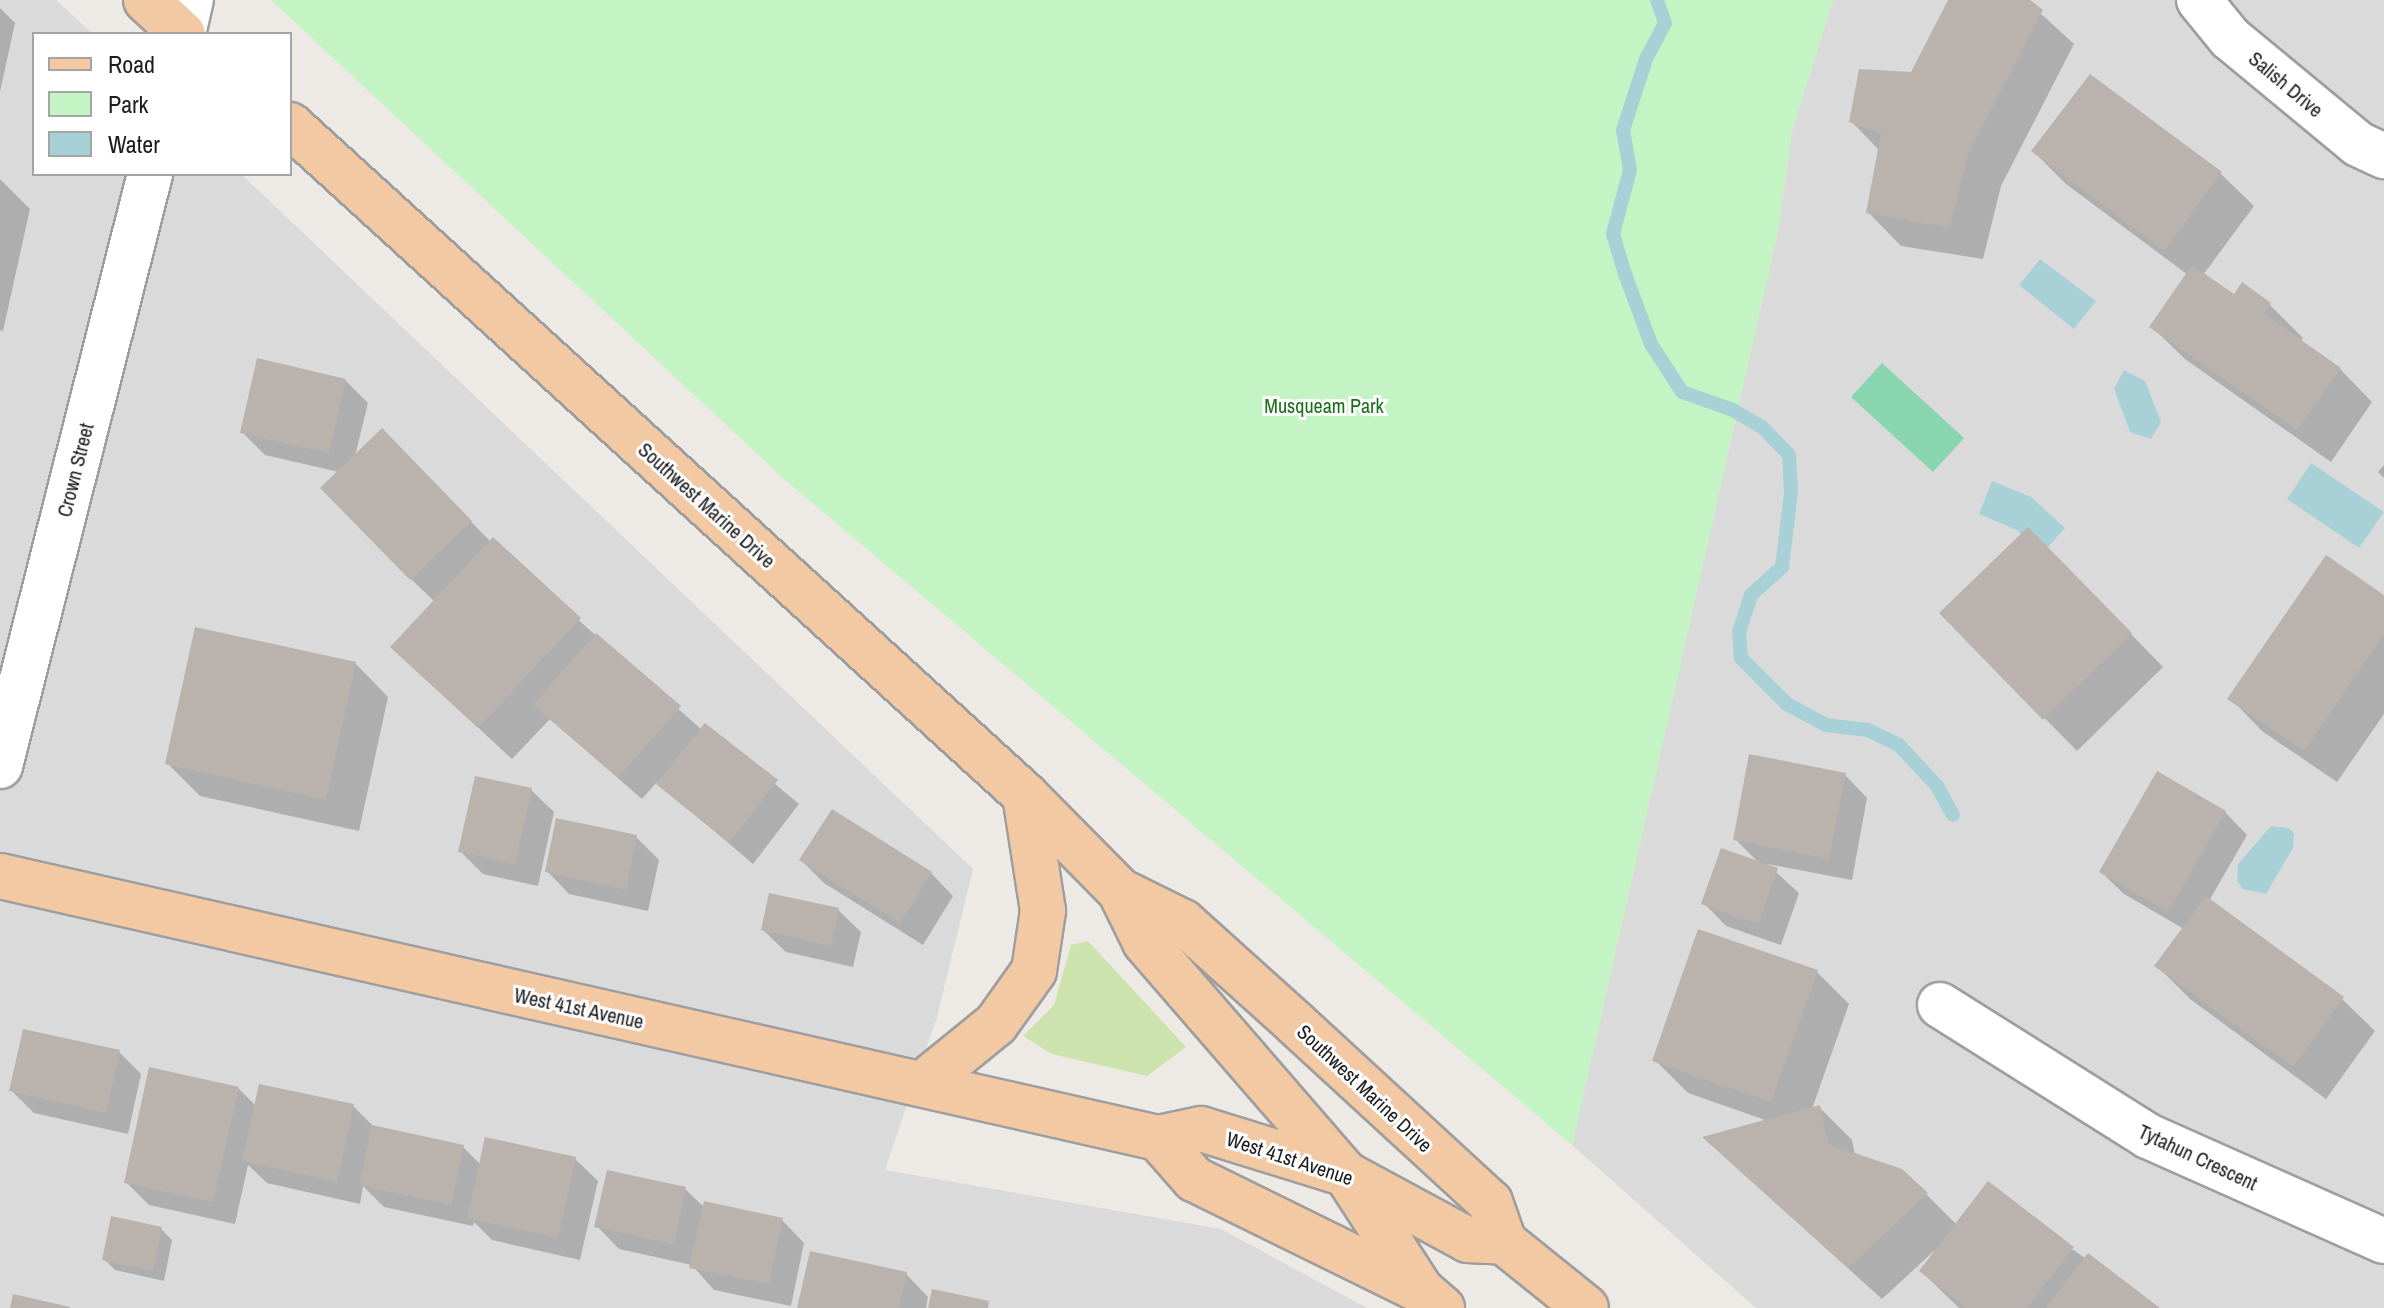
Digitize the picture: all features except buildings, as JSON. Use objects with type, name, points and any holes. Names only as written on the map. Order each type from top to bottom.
[{"type":"main road","points":[[146,0],[181,32]]},
{"type":"main road","name":"Southwest Marine Drive","points":[[292,127],[1025,795],[1120,891],[1145,942],[1346,1174],[1432,1299]]},
{"type":"main road","points":[[922,1084],[996,1024],[1034,971],[1043,911],[1025,795]]},
{"type":"main road","name":"West 41st Avenue","points":[[0,876],[1158,1138],[1201,1129],[1346,1174],[1468,1240],[1504,1242]]},
{"type":"main road","name":"Southwest Marine Drive","points":[[1120,891],[1183,922],[1273,1003],[1490,1202],[1504,1242]]},
{"type":"main road","points":[[1158,1138],[1194,1179],[1432,1299]]},
{"type":"main road","points":[[1504,1242],[1586,1308]]},
{"type":"street","points":[[183,32],[191,0]]},
{"type":"street","name":"Salish Drive","points":[[2199,0],[2230,38],[2358,144],[2384,156]]},
{"type":"street","name":"Crown Street","points":[[0,766],[149,176]]},
{"type":"street","name":"Tytahun Crescent","points":[[1940,1005],[2148,1136],[2384,1241]]},
{"type":"shaded area","points":[[0,0],[56,0],[91,32],[32,32],[32,176],[243,176],[973,869],[937,1017],[885,1170],[1221,1229],[1367,1308],[0,1308]]},
{"type":"shaded area","points":[[1833,0],[2384,0],[2384,1308],[1756,1308],[1572,1145],[1778,231],[1792,131]]},
{"type":"green space","name":"Musqueam Park","points":[[271,0],[1833,0],[1792,131],[1778,231],[1572,1145],[784,479]]},
{"type":"green space","points":[[1882,363],[1964,438],[1933,472],[1851,397]]},
{"type":"green space","points":[[1088,941],[1186,1047],[1147,1076],[1052,1054],[1023,1036],[1054,1005],[1071,945]]},
{"type":"water","points":[[2040,259],[2096,301],[2074,329],[2019,285]]},
{"type":"water","points":[[2124,370],[2145,381],[2161,422],[2151,439],[2130,432],[2114,389]]},
{"type":"water","points":[[2311,463],[2384,512],[2359,548],[2287,499]]},
{"type":"water","points":[[1992,481],[2031,497],[2065,528],[2042,554],[2017,530],[1979,514]]},
{"type":"water","points":[[2271,826],[2289,828],[2294,834],[2293,848],[2266,894],[2243,889],[2237,881],[2238,864]]},
{"type":"waterway","points":[[1657,0],[1665,23],[1646,59],[1623,130],[1630,170],[1613,234],[1651,344],[1682,392],[1733,410],[1763,428],[1789,455],[1791,493],[1782,567],[1751,595],[1739,632],[1741,658],[1787,704],[1826,725],[1868,730],[1899,745],[1937,786],[1953,815]]}]
